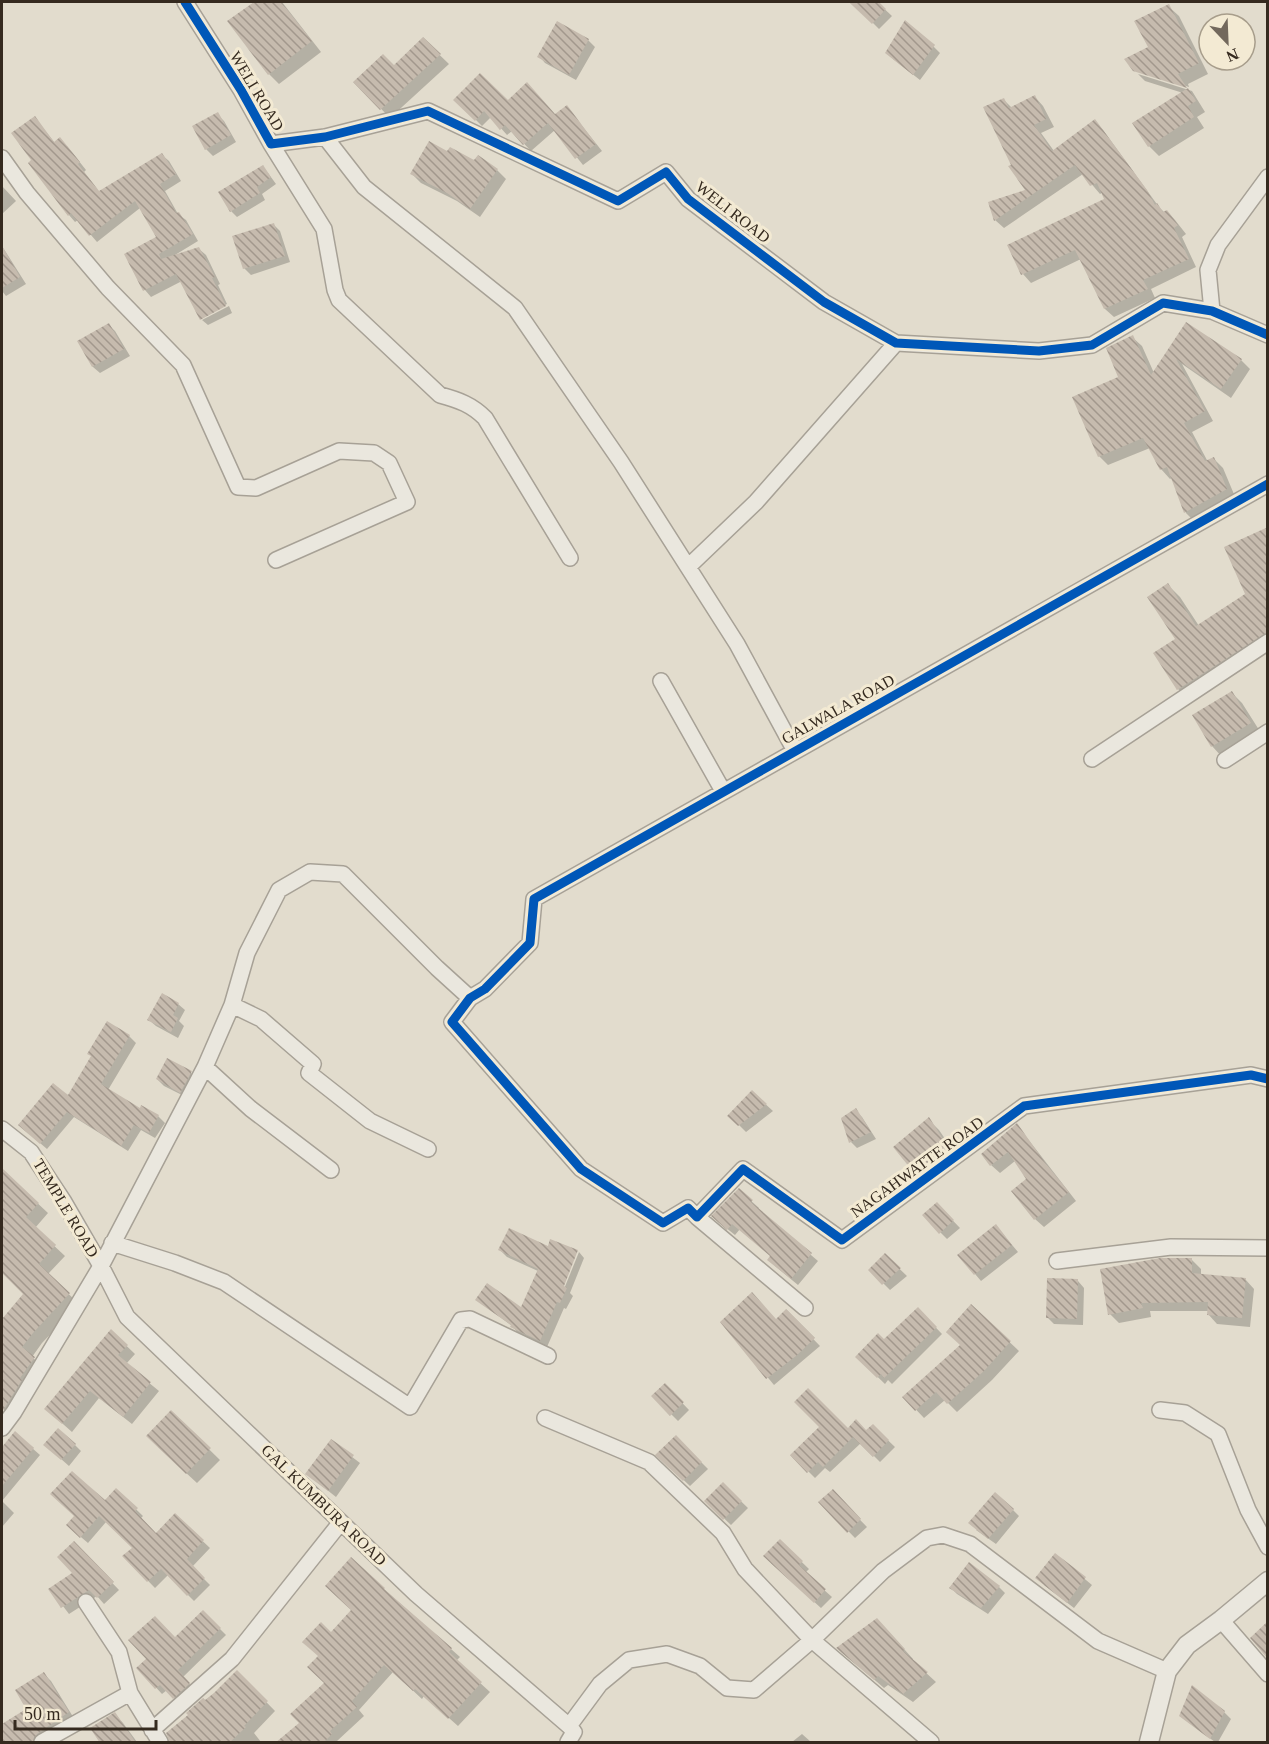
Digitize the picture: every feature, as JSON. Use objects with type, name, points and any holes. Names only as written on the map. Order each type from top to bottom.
[{"type":"street","name":"WELI ROAD","points":[[185,2],[271,144],[325,137],[428,111],[618,201],[666,172],[688,199],[824,302],[896,343],[1039,351],[1092,345],[1163,303],[1212,311],[1268,335]]},
{"type":"street","points":[[325,137],[364,187],[515,308],[621,462],[737,644],[795,751]]},
{"type":"street","points":[[271,144],[324,229],[335,290],[339,300],[440,395],[459,400],[474,408],[485,418],[570,558]]},
{"type":"street","points":[[2,158],[27,194],[108,288],[183,365],[238,487],[256,488],[339,451],[374,453],[389,463],[407,502],[276,560]]},
{"type":"street","points":[[1212,311],[1208,270],[1218,245],[1268,177]]},
{"type":"street","points":[[688,567],[756,502],[896,343]]},
{"type":"street","name":"GALWALA ROAD","points":[[470,998],[485,989],[530,943],[534,899],[1268,484]]},
{"type":"street","points":[[1092,759],[1268,642]]},
{"type":"street","points":[[661,681],[723,791]]},
{"type":"street","points":[[1225,760],[1268,732]]},
{"type":"street","points":[[2,1428],[14,1412],[101,1266],[205,1067],[232,1005],[247,953],[279,890],[310,872],[343,874],[470,998],[452,1022],[581,1169],[663,1223],[688,1208],[805,1308]]},
{"type":"street","points":[[232,1005],[261,1019],[313,1064],[309,1073],[370,1121],[428,1149]]},
{"type":"street","points":[[205,1067],[251,1109],[331,1170]]},
{"type":"street","name":"NAGAHWATTE ROAD","points":[[697,1217],[743,1169],[842,1240],[1024,1106],[1251,1075],[1268,1079]]},
{"type":"street","name":"TEMPLE ROAD","points":[[2,1129],[31,1152],[64,1202],[101,1266]]},
{"type":"street","points":[[112,1243],[175,1263],[224,1282],[410,1407],[461,1320],[470,1319],[548,1356]]},
{"type":"street","points":[[1058,1261],[1171,1247],[1268,1248]]},
{"type":"street","name":"GAL KUMBURA ROAD","points":[[101,1266],[127,1317],[416,1594],[569,1726]]},
{"type":"street","points":[[1160,1410],[1185,1413],[1218,1434],[1248,1510],[1268,1547]]},
{"type":"street","points":[[545,1418],[649,1462],[723,1533],[745,1569],[812,1640],[931,1743]]},
{"type":"street","points":[[86,1602],[119,1652],[130,1693],[156,1736],[232,1659],[341,1522]]},
{"type":"street","points":[[568,1743],[574,1732],[569,1726],[600,1684],[630,1660],[667,1654],[700,1666],[727,1688],[754,1690],[812,1640],[883,1571],[927,1538],[943,1535],[970,1544],[1098,1641],[1167,1671]]},
{"type":"street","points":[[1149,1743],[1167,1671],[1187,1645],[1268,1581]]},
{"type":"street","points":[[1221,1620],[1268,1674]]},
{"type":"street","points":[[42,1743],[130,1693]]},
{"type":"building","points":[[254,2],[281,2],[312,41],[268,75],[227,21]]},
{"type":"building","points":[[849,2],[879,2],[886,9],[872,24]]},
{"type":"building","points":[[1169,4],[1197,59],[1197,64],[1178,74],[1187,88],[1133,71],[1124,59],[1148,47],[1134,21]]},
{"type":"building","points":[[905,20],[935,45],[913,75],[885,53]]},
{"type":"building","points":[[557,21],[589,39],[569,75],[537,57]]},
{"type":"building","points":[[423,37],[441,54],[380,110],[353,82],[383,54],[394,65]]},
{"type":"building","points":[[480,73],[508,100],[527,82],[555,114],[567,105],[596,144],[575,159],[548,123],[523,145],[505,125],[500,130],[484,111],[475,121],[453,100]]},
{"type":"building","points":[[1188,88],[1196,101],[1188,106],[1194,117],[1148,147],[1132,123]]},
{"type":"building","points":[[1035,95],[1046,119],[1034,125],[1052,151],[1095,119],[1147,190],[1155,205],[1157,203],[1163,212],[1167,210],[1178,225],[1174,228],[1189,259],[1143,280],[1148,289],[1104,309],[1075,250],[1021,275],[1007,245],[1104,199],[1097,183],[1090,186],[1075,165],[994,221],[988,202],[1025,190],[1008,166],[1011,165],[983,107],[1004,98],[1009,108]]},
{"type":"building","points":[[218,112],[231,135],[205,150],[192,126]]},
{"type":"building","points":[[35,116],[54,142],[60,137],[99,191],[162,153],[176,174],[160,184],[176,213],[179,212],[193,234],[159,254],[161,259],[199,247],[215,277],[212,278],[226,306],[200,320],[176,274],[143,291],[124,254],[156,237],[135,201],[89,236],[71,213],[68,216],[28,163],[31,160],[11,133]]},
{"type":"building","points":[[429,141],[447,151],[450,147],[474,160],[478,155],[498,169],[470,209],[447,193],[410,174]]},
{"type":"building","points":[[263,165],[271,177],[257,187],[260,193],[230,212],[218,192]]},
{"type":"building","points":[[274,223],[285,256],[243,269],[232,236]]},
{"type":"building","points":[[2,246],[20,277],[2,288]]},
{"type":"building","points":[[1186,322],[1242,359],[1221,389],[1176,359],[1205,411],[1184,423],[1205,461],[1214,457],[1227,489],[1184,513],[1167,467],[1160,470],[1143,438],[1098,457],[1072,397],[1118,377],[1106,348],[1133,335],[1151,375]]},
{"type":"building","points":[[109,323],[124,349],[92,367],[77,341]]},
{"type":"building","points":[[1268,527],[1268,632],[1177,690],[1153,653],[1175,639],[1147,597],[1168,583],[1196,626],[1245,594],[1224,547]]},
{"type":"building","points":[[1232,691],[1251,723],[1211,747],[1192,715]]},
{"type":"building","points":[[162,993],[179,1003],[173,1015],[178,1018],[171,1032],[147,1020]]},
{"type":"building","points":[[107,1021],[130,1035],[101,1084],[140,1108],[141,1105],[159,1115],[149,1133],[134,1125],[121,1146],[67,1112],[40,1144],[18,1125],[53,1083],[68,1095],[91,1056],[87,1054]]},
{"type":"building","points":[[167,1058],[192,1071],[180,1093],[156,1079]]},
{"type":"building","points":[[752,1090],[767,1104],[738,1126],[727,1116]]},
{"type":"building","points":[[856,1108],[871,1132],[849,1143],[841,1118]]},
{"type":"building","points":[[929,1117],[948,1147],[915,1174],[893,1147]]},
{"type":"building","points":[[1017,1123],[1069,1192],[1034,1220],[1011,1191],[1026,1179],[1008,1152],[990,1166],[981,1154]]},
{"type":"building","points":[[2,1168],[39,1203],[26,1217],[56,1245],[39,1264],[70,1293],[22,1347],[35,1357],[20,1378],[22,1380],[2,1412],[2,1319],[23,1294],[2,1273]]},
{"type":"building","points":[[739,1188],[753,1200],[751,1202],[812,1253],[791,1279],[767,1260],[770,1256],[732,1224],[727,1230],[711,1216]]},
{"type":"building","points":[[937,1202],[954,1220],[939,1234],[922,1215]]},
{"type":"building","points":[[996,1224],[1012,1245],[974,1275],[957,1255]]},
{"type":"building","points":[[509,1228],[548,1246],[550,1239],[578,1250],[564,1286],[567,1288],[560,1303],[557,1302],[540,1341],[510,1327],[511,1325],[475,1300],[487,1283],[521,1307],[538,1269],[498,1250]]},
{"type":"building","points":[[885,1253],[901,1268],[882,1285],[868,1270]]},
{"type":"building","points":[[1160,1258],[1192,1258],[1192,1273],[1246,1278],[1242,1318],[1207,1315],[1208,1302],[1141,1303],[1143,1308],[1108,1315],[1100,1269]]},
{"type":"building","points":[[1047,1278],[1078,1279],[1077,1319],[1046,1318]]},
{"type":"building","points":[[752,1292],[776,1319],[786,1309],[815,1338],[766,1379],[720,1322]]},
{"type":"building","points":[[971,1304],[1011,1341],[984,1371],[947,1404],[936,1392],[915,1411],[902,1397],[960,1345],[946,1332]]},
{"type":"building","points":[[918,1307],[937,1327],[884,1378],[881,1374],[877,1378],[855,1357],[878,1333],[884,1339]]},
{"type":"building","points":[[111,1329],[128,1345],[118,1355],[151,1382],[123,1417],[90,1391],[62,1424],[44,1409]]},
{"type":"building","points":[[665,1383],[684,1402],[670,1416],[651,1396]]},
{"type":"building","points":[[808,1388],[848,1428],[856,1419],[866,1430],[873,1424],[889,1440],[873,1457],[853,1437],[823,1467],[818,1462],[807,1473],[790,1455],[819,1427],[794,1402]]},
{"type":"building","points":[[171,1410],[211,1448],[186,1474],[146,1436]]},
{"type":"building","points":[[58,1428],[76,1444],[61,1460],[43,1445]]},
{"type":"building","points":[[15,1431],[34,1448],[2,1486],[2,1447]]},
{"type":"building","points":[[676,1435],[702,1462],[683,1481],[655,1455]]},
{"type":"building","points":[[331,1439],[354,1455],[328,1491],[305,1474]]},
{"type":"building","points":[[72,1471],[105,1500],[116,1488],[138,1508],[135,1511],[156,1533],[175,1513],[204,1540],[187,1559],[205,1578],[187,1596],[161,1569],[147,1582],[122,1556],[132,1548],[99,1516],[80,1538],[66,1525],[74,1516],[50,1494]]},
{"type":"building","points":[[723,1482],[742,1501],[723,1520],[704,1501]]},
{"type":"building","points":[[833,1489],[861,1519],[847,1533],[818,1502]]},
{"type":"building","points":[[995,1492],[1014,1509],[988,1539],[968,1523]]},
{"type":"building","points":[[780,1539],[803,1561],[799,1565],[826,1589],[814,1603],[763,1556]]},
{"type":"building","points":[[74,1541],[114,1582],[97,1598],[89,1590],[61,1608],[48,1589],[72,1573],[57,1557]]},
{"type":"building","points":[[1055,1553],[1086,1577],[1067,1603],[1035,1578]]},
{"type":"building","points":[[351,1557],[452,1648],[449,1652],[482,1682],[448,1719],[384,1665],[352,1701],[357,1707],[330,1731],[332,1734],[323,1743],[275,1743],[299,1723],[290,1714],[324,1683],[307,1667],[318,1656],[302,1642],[321,1622],[331,1632],[351,1610],[325,1586]]},
{"type":"building","points":[[969,1562],[1000,1586],[981,1608],[949,1588]]},
{"type":"building","points":[[203,1610],[221,1628],[178,1670],[190,1683],[173,1699],[160,1685],[155,1689],[136,1668],[146,1659],[128,1640],[155,1616],[175,1637]]},
{"type":"building","points":[[877,1618],[905,1649],[903,1651],[928,1672],[903,1694],[878,1676],[874,1680],[836,1648]]},
{"type":"building","points":[[1268,1621],[1268,1659],[1250,1638]]},
{"type":"building","points":[[237,1670],[268,1701],[244,1726],[246,1727],[229,1743],[170,1743],[166,1733],[188,1715],[186,1713],[203,1698],[205,1700],[214,1693]]},
{"type":"building","points":[[44,1672],[69,1712],[37,1734],[32,1743],[2,1743],[2,1724],[26,1709],[15,1690]]},
{"type":"building","points":[[1192,1685],[1225,1711],[1210,1739],[1179,1716]]},
{"type":"building","points":[[115,1712],[136,1743],[100,1743],[90,1728]]},
{"type":"cycle path","points":[[185,2],[241,90],[271,144],[325,137],[428,111],[618,201],[666,172],[688,199],[824,302],[896,343],[1039,351],[1092,345],[1163,303],[1212,311],[1268,335]]},
{"type":"cycle path","points":[[1268,484],[534,899],[530,943],[485,989],[470,998],[452,1022],[581,1169],[663,1223],[688,1208],[697,1217],[743,1169],[842,1240],[1024,1106],[1251,1075],[1268,1079]]}]
